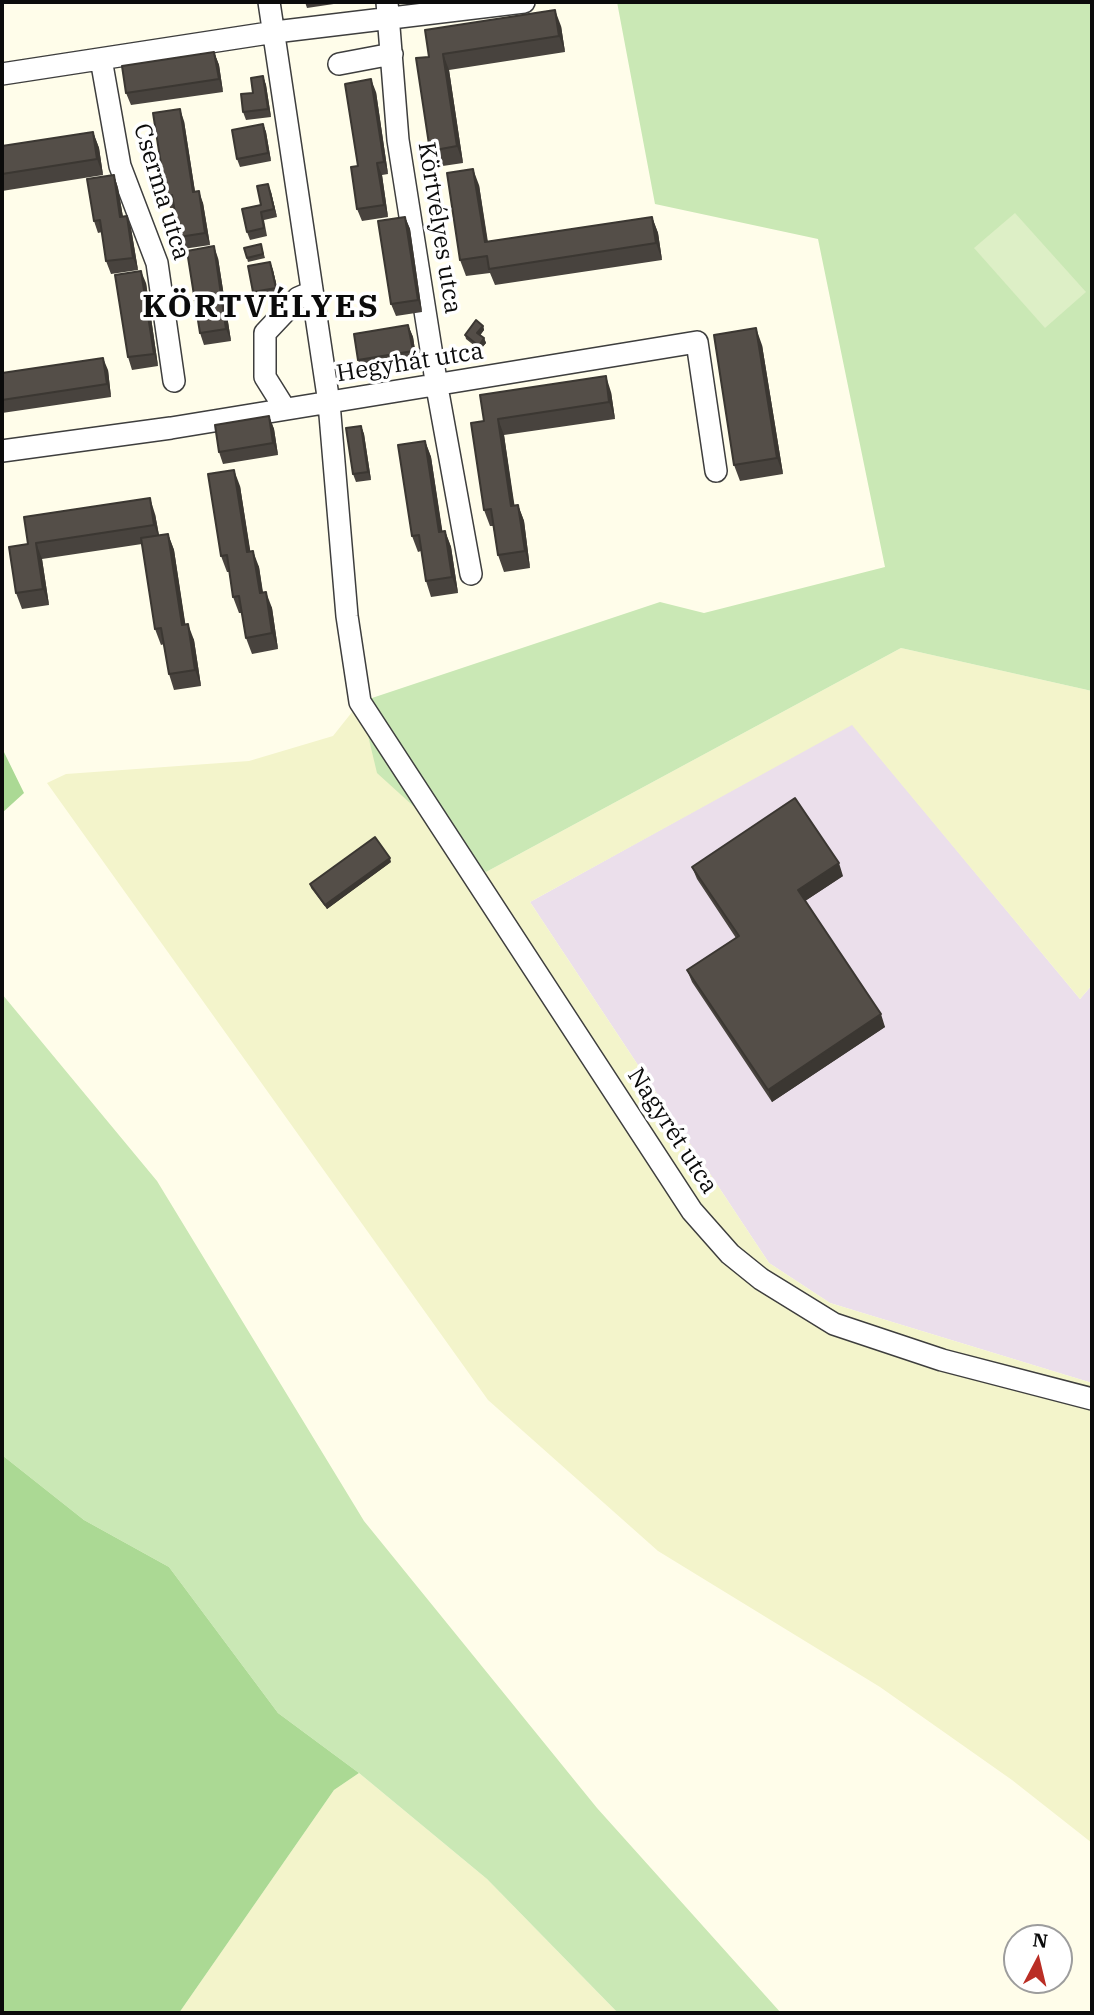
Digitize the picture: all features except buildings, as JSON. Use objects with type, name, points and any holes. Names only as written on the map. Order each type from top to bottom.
[{"type":"street","points":[[270,2],[330,403]]},
{"type":"street","points":[[2,74],[275,32],[388,9],[524,2]]},
{"type":"street","name":"Körtvélyes utca","points":[[388,9],[398,139],[437,387],[471,574]]},
{"type":"street","points":[[339,64],[392,54]]},
{"type":"street","name":"Cserma utca","points":[[102,58],[120,166],[157,263],[174,381]]},
{"type":"street","points":[[285,409],[265,377],[265,333],[298,298],[312,292]]},
{"type":"street","name":"Hegyhát utca","points":[[2,451],[437,387],[697,342],[716,471]]},
{"type":"street","name":"Nagyrét utca","points":[[330,403],[347,616],[360,702],[692,1211],[730,1254],[797,1304],[834,1324],[942,1360],[1092,1399]]},
{"type":"shaded area","points":[[852,724],[1080,999],[1092,985],[1092,1383],[830,1303],[769,1263],[530,902]]},
{"type":"green space","points":[[617,2],[1092,2],[1092,691],[901,648],[486,872],[377,773],[360,702],[660,602],[704,613],[885,567],[818,239],[655,204]]},
{"type":"green space","points":[[1015,213],[1086,292],[1045,328],[974,248]]},
{"type":"green space","points":[[901,648],[1092,691],[1092,985],[1080,999],[852,725],[530,902],[769,1263],[830,1303],[1092,1383],[1092,1843],[1012,1780],[880,1687],[658,1551],[488,1400],[47,783],[66,774],[249,761],[333,736],[360,702],[486,872]]},
{"type":"green space","points":[[2,748],[24,793],[2,813]]},
{"type":"green space","points":[[2,994],[157,1181],[364,1521],[597,1808],[781,2013],[618,2013],[487,1879],[359,1773],[278,1713],[169,1567],[84,1520],[2,1455]]},
{"type":"green space","points":[[2,1455],[84,1520],[169,1567],[278,1713],[359,1773],[334,1790],[179,2013],[2,2013]]},
{"type":"green space","points":[[359,1773],[487,1879],[618,2013],[179,2013],[334,1790]]},
{"type":"district","name":"KÖRTVÉLYES","points":[[261,308]]}]
